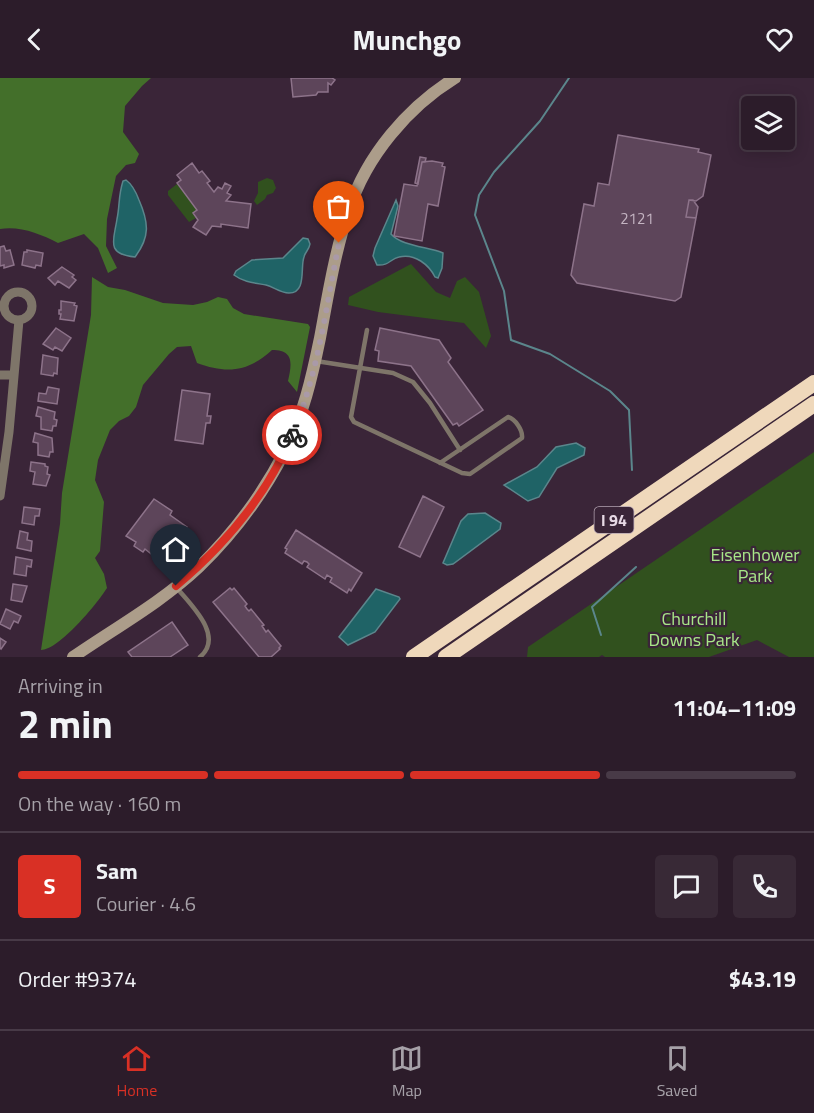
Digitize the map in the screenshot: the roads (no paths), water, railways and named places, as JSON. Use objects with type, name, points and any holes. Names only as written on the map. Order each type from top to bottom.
[{"type":"highway","name":"I 94","points":[[414,657],[814,383]]},
{"type":"highway","name":"I 94","points":[[446,657],[814,404]]},
{"type":"street","points":[[73,657],[176,586],[220,545],[266,487],[298,422],[315,360],[339,243],[358,186],[373,158],[398,127],[423,102],[456,78]]},
{"type":"street","points":[[0,496],[9,432],[19,320]]},
{"type":"street","points":[[0,375],[14,375]]},
{"type":"lane","points":[[367,330],[351,417],[354,422],[440,463],[462,473],[471,474],[522,438],[523,434],[513,418],[508,417],[440,463]]},
{"type":"lane","points":[[315,360],[393,373],[413,382],[430,403],[460,450]]},
{"type":"lane","points":[[176,586],[207,629],[209,643],[206,651],[200,657]]},
{"type":"waterway","points":[[569,78],[540,121],[494,172],[479,195],[475,215],[504,291],[511,340],[550,354],[610,391],[629,410],[632,470]]},
{"type":"waterway","points":[[601,635],[592,607],[636,567]]},
{"type":"park label","name":"Eisenhower Park","points":[[755,564]]},
{"type":"park label","name":"Churchill Downs Park","points":[[694,628]]}]
